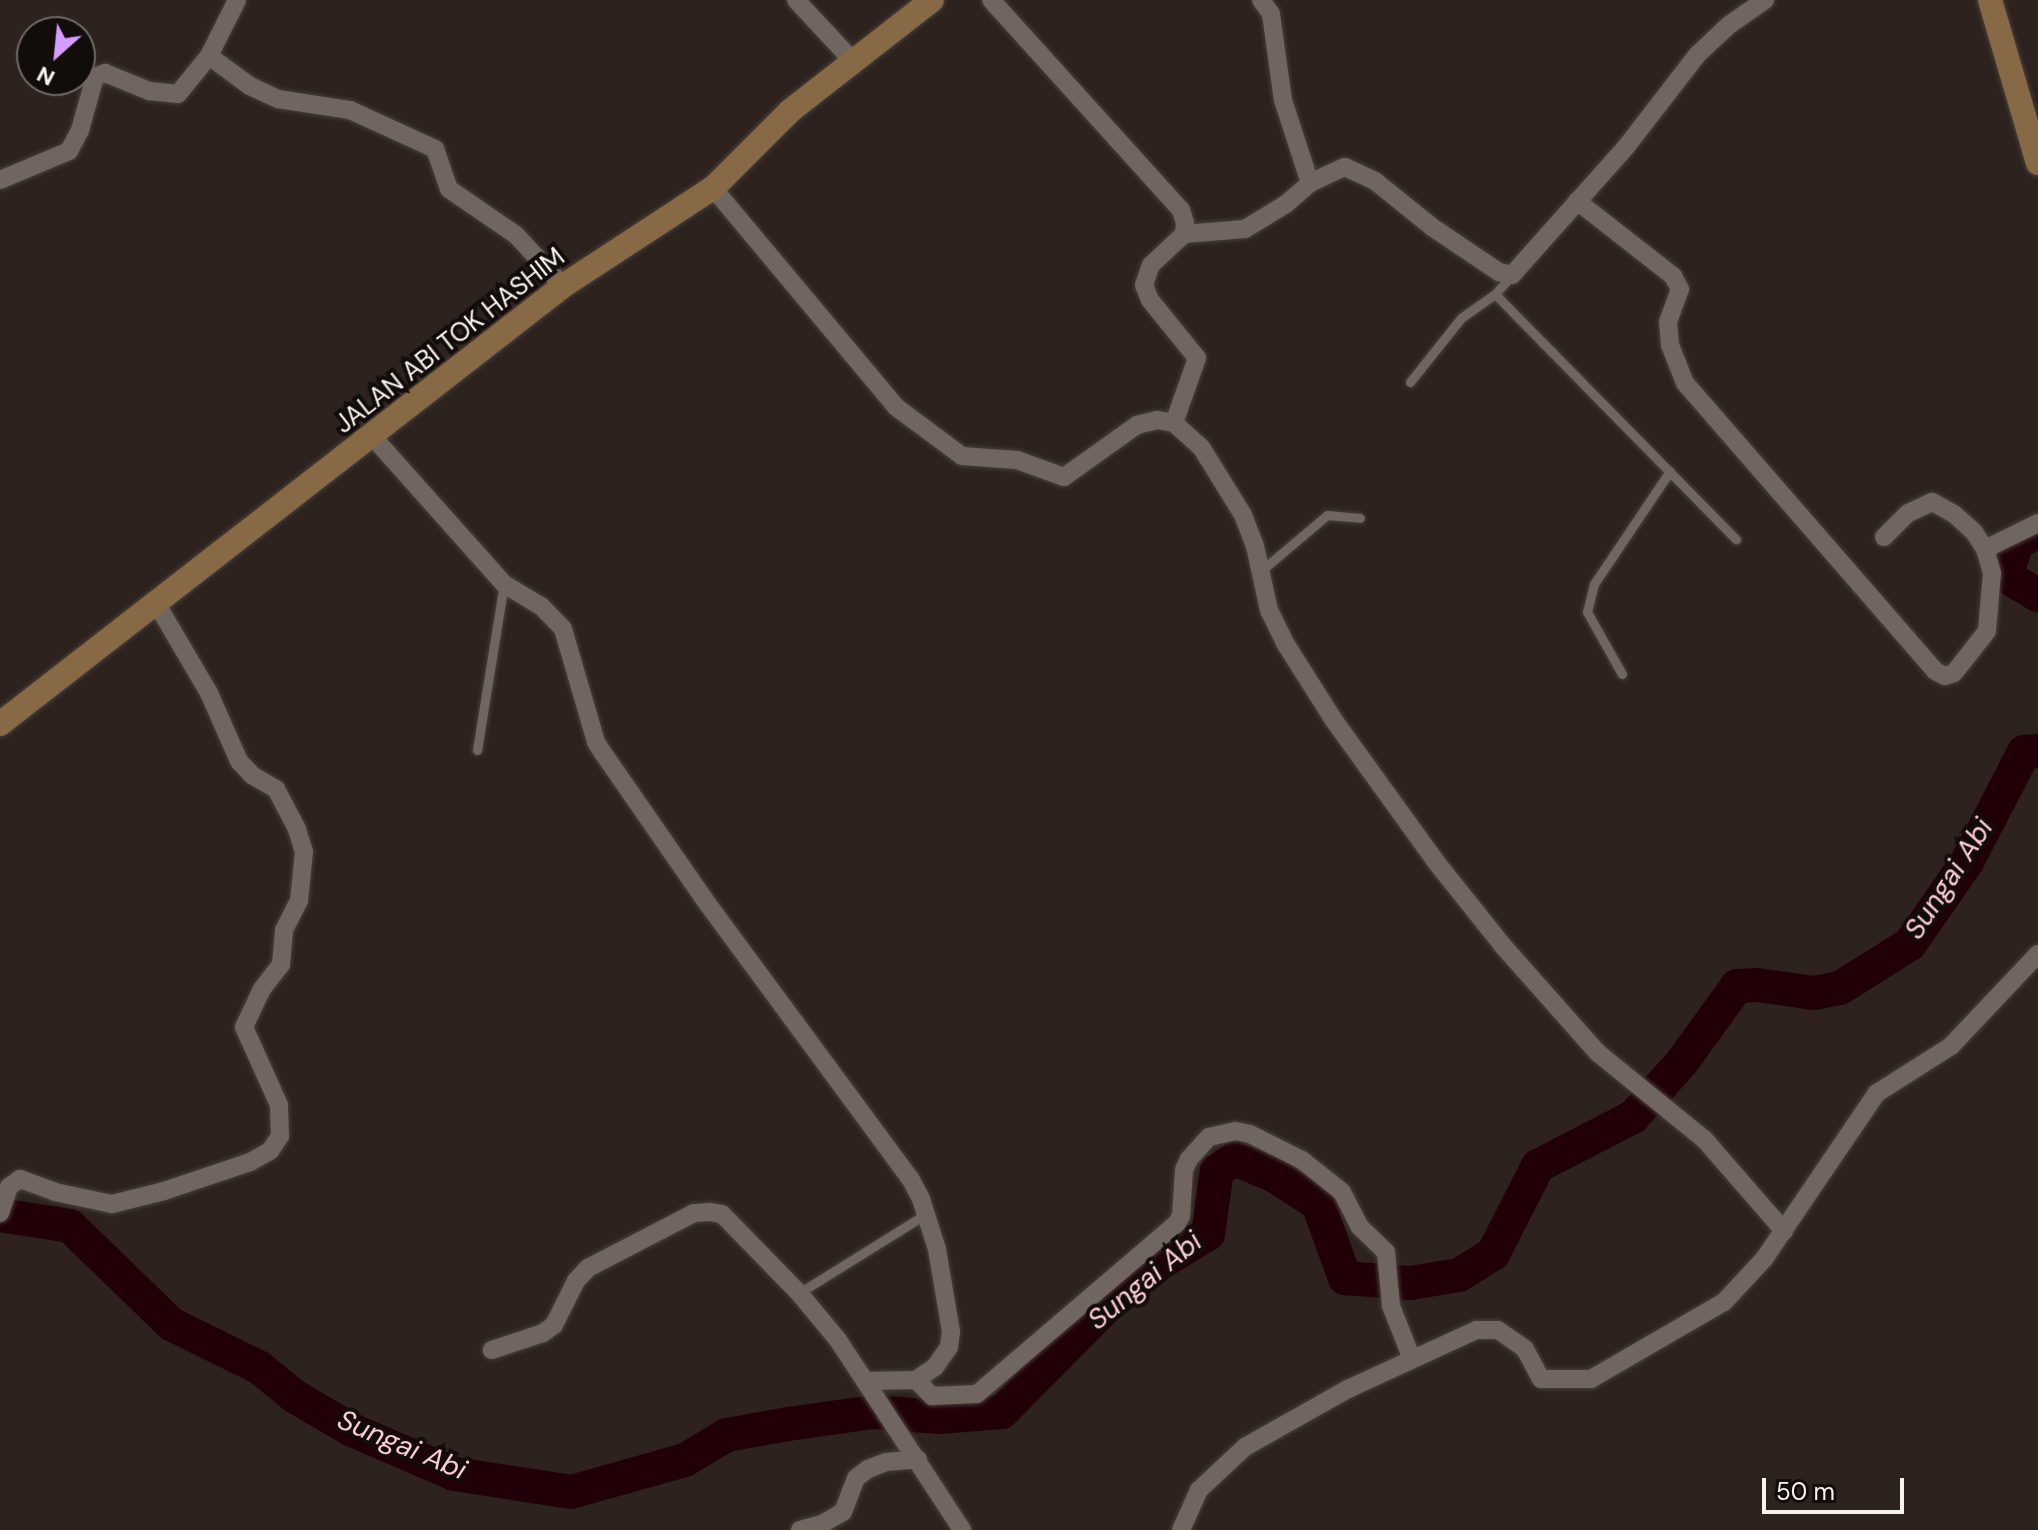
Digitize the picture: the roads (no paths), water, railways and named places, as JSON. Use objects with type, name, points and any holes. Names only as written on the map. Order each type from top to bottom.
[{"type":"main road","name":"JALAN ABI TOK HASHIM","points":[[0,724],[155,601],[373,437],[563,286],[713,188],[790,111],[932,0]]},
{"type":"main road","points":[[1990,0],[2038,163]]},
{"type":"street","points":[[0,180],[69,151],[80,130],[95,77],[105,73],[149,91],[178,94],[209,56],[237,0]]},
{"type":"street","points":[[796,0],[852,60]]},
{"type":"street","points":[[991,0],[1169,192],[1181,210],[1184,234]]},
{"type":"street","points":[[1261,0],[1271,14],[1283,100],[1310,183]]},
{"type":"street","points":[[1174,423],[1197,358],[1150,300],[1144,285],[1151,265],[1184,234],[1245,229],[1286,204],[1310,183],[1345,167],[1375,181],[1432,227],[1488,265],[1512,275],[1626,147],[1697,55],[1729,25],[1765,0]]},
{"type":"street","points":[[209,56],[250,86],[278,99],[350,110],[435,149],[449,189],[516,235],[563,286]]},
{"type":"street","points":[[713,188],[896,407],[962,456],[1017,460],[1064,477],[1115,437],[1137,425],[1157,420],[1174,423],[1201,447],[1243,515],[1255,546],[1269,610],[1285,643],[1333,719],[1436,862],[1533,982],[1622,1075],[1697,1133],[1784,1231]]},
{"type":"street","points":[[1577,201],[1673,276],[1680,289],[1668,322],[1670,345],[1685,383],[1935,671],[1945,676],[1954,673],[1987,631],[1992,573],[1985,549],[1974,532],[1954,514],[1932,502],[1908,513],[1884,537]]},
{"type":"street","points":[[373,437],[504,584],[542,607],[563,629],[596,742],[704,899],[910,1178],[937,1249],[951,1332],[949,1347],[935,1367],[916,1380],[865,1381]]},
{"type":"street","points":[[1985,549],[2038,523]]},
{"type":"street","points":[[3,1204],[9,1187],[20,1179],[55,1192],[112,1204],[164,1191],[250,1162],[270,1151],[280,1136],[279,1105],[244,1027],[262,989],[281,965],[284,930],[299,901],[304,852],[297,829],[276,789],[252,775],[239,761],[209,693],[155,601]]},
{"type":"street","points":[[1181,1530],[1199,1490],[1245,1447],[1412,1359],[1476,1330],[1498,1330],[1525,1349],[1541,1379],[1591,1379],[1724,1302],[1764,1259],[1877,1093],[1951,1046],[2038,954]]},
{"type":"street","points":[[916,1380],[932,1396],[977,1394],[1177,1223],[1181,1216],[1184,1170],[1189,1159],[1199,1144],[1223,1132],[1250,1134],[1302,1160],[1342,1192],[1359,1226],[1386,1252],[1391,1306],[1412,1359]]},
{"type":"street","points":[[492,1350],[543,1333],[554,1325],[576,1281],[588,1268],[694,1213],[722,1214],[799,1293],[838,1340],[962,1530]]},
{"type":"street","points":[[800,1530],[822,1524],[843,1512],[856,1478],[868,1469],[918,1459]]},
{"type":"lane","points":[[1410,382],[1461,318],[1495,294],[1512,275]]},
{"type":"lane","points":[[1495,294],[1736,539]]},
{"type":"lane","points":[[1622,674],[1587,612],[1594,584],[1670,471]]},
{"type":"lane","points":[[1259,572],[1327,515],[1360,518]]},
{"type":"lane","points":[[477,750],[504,584]]},
{"type":"lane","points":[[799,1293],[926,1214]]},
{"type":"waterway","name":"Sungai Abi","points":[[2038,532],[2017,542],[2006,576],[2038,595]]},
{"type":"waterway","name":"Sungai Abi","points":[[0,1215],[70,1226],[171,1324],[260,1368],[294,1396],[352,1430],[454,1474],[571,1492],[685,1460],[727,1435],[873,1412],[939,1417],[1002,1412],[1115,1298],[1157,1265],[1208,1234],[1217,1171],[1235,1159],[1275,1176],[1318,1204],[1345,1278],[1410,1283],[1459,1275],[1493,1254],[1538,1166],[1633,1117],[1682,1062],[1737,986],[1757,985],[1814,993],[1840,988],[1910,944],[1967,862],[2024,752],[2038,751]]}]
